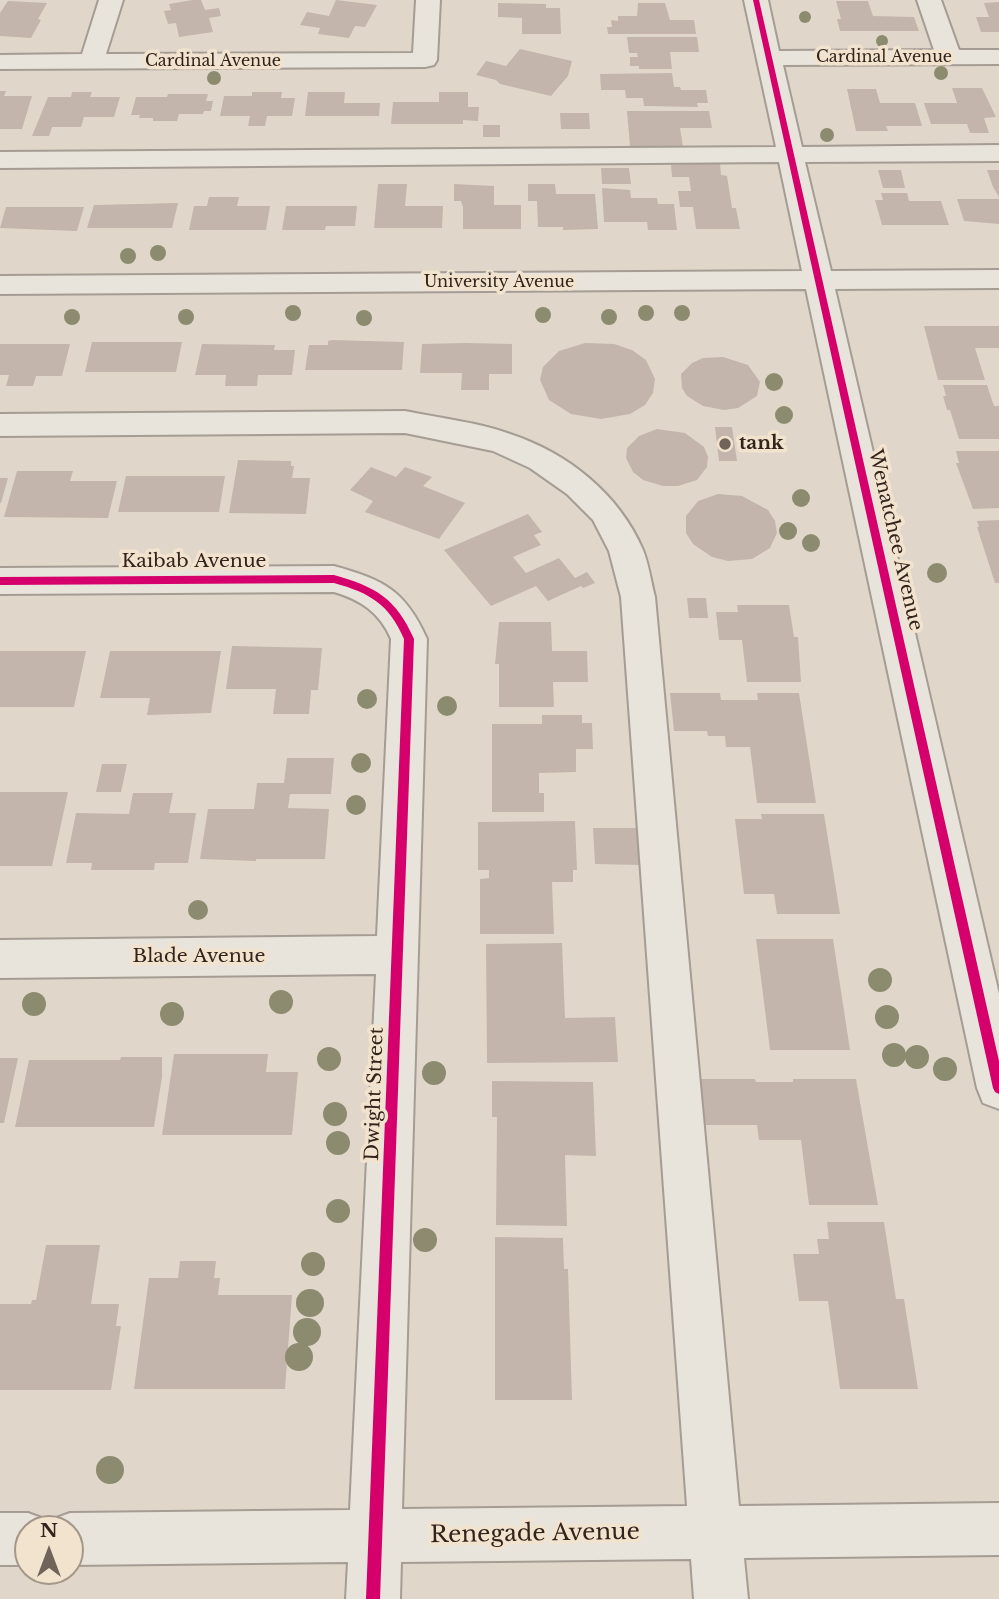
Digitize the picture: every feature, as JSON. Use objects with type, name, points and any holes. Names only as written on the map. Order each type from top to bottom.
[{"type":"street","points":[[92,61],[111,0]]},
{"type":"street","name":"Cardinal Avenue","points":[[0,62],[425,60],[428,0]]},
{"type":"street","name":"Wenatchee Avenue","points":[[756,0],[999,1088]]},
{"type":"street","points":[[929,0],[949,57]]},
{"type":"street","name":"Cardinal Avenue","points":[[769,58],[999,57]]},
{"type":"street","points":[[0,160],[999,153]]},
{"type":"street","name":"University Avenue","points":[[0,285],[999,279]]},
{"type":"street","points":[[0,425],[405,422],[501,442],[541,460],[578,486],[605,512],[626,551],[638,597],[721,1599]]},
{"type":"street","name":"Kaibab Avenue","points":[[0,581],[334,579],[362,586],[384,599]]},
{"type":"street","name":"Dwight Street","points":[[373,1599],[409,639],[401,618],[384,599]]},
{"type":"street","name":"Blade Avenue","points":[[0,959],[398,955]]},
{"type":"street","name":"Renegade Avenue","points":[[84,1539],[999,1528]]},
{"type":"building","points":[[201,0],[205,10],[219,8],[221,16],[209,18],[213,32],[179,37],[176,23],[168,24],[164,11],[171,10],[169,4]]},
{"type":"building","points":[[336,0],[377,5],[365,27],[355,26],[349,38],[318,34],[320,28],[300,25],[307,12],[329,16]]},
{"type":"building","points":[[8,1],[47,3],[31,38],[0,36],[0,13]]},
{"type":"building","points":[[836,1],[868,1],[873,16],[914,17],[919,31],[840,31],[837,19],[841,19]]},
{"type":"building","points":[[999,2],[999,32],[981,32],[976,17],[989,17],[984,3]]},
{"type":"building","points":[[498,3],[546,4],[546,8],[560,8],[561,34],[522,34],[522,18],[498,17]]},
{"type":"building","points":[[638,3],[665,3],[670,20],[694,20],[696,34],[608,34],[607,27],[612,27],[611,20],[618,21],[618,16],[637,16]]},
{"type":"building","points":[[627,37],[697,37],[699,52],[670,52],[672,69],[639,69],[639,66],[630,66],[630,57],[638,57],[637,53],[629,53]]},
{"type":"building","points":[[520,49],[572,61],[568,76],[551,96],[500,84],[496,80],[476,75],[486,61],[506,66]]},
{"type":"building","points":[[672,73],[674,87],[680,87],[681,90],[706,90],[708,103],[697,103],[698,107],[644,106],[643,98],[626,98],[625,90],[601,90],[600,74]]},
{"type":"building","points":[[952,88],[982,88],[996,117],[984,118],[989,133],[970,133],[967,124],[931,124],[924,103],[957,103]]},
{"type":"building","points":[[847,89],[876,89],[880,103],[915,103],[922,126],[886,126],[888,131],[856,131]]},
{"type":"building","points":[[0,91],[6,91],[4,96],[32,96],[22,129],[0,129]]},
{"type":"building","points":[[72,92],[92,92],[90,97],[120,97],[114,117],[84,117],[81,127],[52,127],[49,136],[32,136],[48,97],[71,97]]},
{"type":"building","points":[[252,92],[282,92],[281,98],[295,98],[292,116],[267,116],[265,126],[248,126],[250,116],[220,116],[224,96],[252,96]]},
{"type":"building","points":[[308,92],[345,92],[344,103],[380,103],[379,116],[305,116]]},
{"type":"building","points":[[439,92],[468,92],[468,107],[479,107],[478,121],[463,120],[463,124],[391,124],[393,102],[439,102]]},
{"type":"building","points":[[168,94],[208,94],[206,101],[213,101],[211,111],[204,111],[203,114],[179,114],[177,121],[153,121],[153,118],[131,115],[136,97],[167,97]]},
{"type":"building","points":[[627,111],[709,111],[712,128],[680,128],[683,147],[677,147],[677,150],[630,146]]},
{"type":"building","points":[[560,113],[589,113],[590,129],[561,129]]},
{"type":"building","points":[[483,125],[500,125],[500,137],[483,137]]},
{"type":"building","points":[[720,163],[721,175],[727,176],[732,208],[736,208],[740,229],[696,229],[693,207],[680,207],[678,191],[691,191],[689,177],[672,177],[671,165]]},
{"type":"building","points":[[601,168],[629,168],[631,184],[602,184]]},
{"type":"building","points":[[878,170],[901,170],[905,188],[883,188]]},
{"type":"building","points":[[987,170],[999,170],[999,197],[993,187]]},
{"type":"building","points":[[378,184],[407,184],[405,206],[443,206],[442,228],[374,228]]},
{"type":"building","points":[[454,184],[494,186],[494,205],[521,205],[521,229],[463,229],[463,207],[461,201],[454,201]]},
{"type":"building","points":[[528,184],[555,184],[556,194],[595,194],[598,229],[563,230],[563,227],[538,227],[537,201],[528,201]]},
{"type":"building","points":[[602,188],[630,190],[631,198],[657,198],[658,204],[674,204],[677,230],[648,230],[647,222],[604,222]]},
{"type":"building","points":[[881,193],[907,193],[909,201],[941,201],[949,225],[882,225],[875,200],[883,200]]},
{"type":"building","points":[[209,197],[239,197],[237,206],[270,206],[266,230],[189,230],[194,206],[207,206]]},
{"type":"building","points":[[957,199],[999,199],[999,224],[964,221]]},
{"type":"building","points":[[178,203],[172,228],[87,228],[94,205]]},
{"type":"building","points":[[286,206],[357,206],[355,226],[326,226],[325,230],[282,230]]},
{"type":"building","points":[[6,207],[84,207],[77,231],[0,228]]},
{"type":"building","points":[[924,326],[999,326],[999,348],[975,348],[985,380],[938,380]]},
{"type":"building","points":[[328,341],[404,342],[402,370],[305,370],[309,345],[328,345]]},
{"type":"building","points":[[92,342],[182,342],[176,372],[85,372]]},
{"type":"building","points":[[585,343],[614,344],[632,350],[646,360],[655,379],[653,393],[645,405],[630,414],[601,419],[571,414],[549,400],[540,380],[543,367],[559,351]]},
{"type":"building","points":[[0,344],[70,344],[62,376],[36,376],[33,386],[6,386],[9,375],[0,375]]},
{"type":"building","points":[[202,344],[275,345],[274,350],[295,350],[292,375],[258,375],[257,386],[225,386],[226,375],[195,375]]},
{"type":"building","points":[[422,344],[512,344],[512,374],[489,374],[489,390],[461,390],[462,373],[420,373]]},
{"type":"building","points":[[723,357],[748,365],[760,382],[757,396],[738,408],[724,410],[703,406],[687,396],[682,388],[681,374],[692,363],[703,358]]},
{"type":"building","points":[[943,385],[987,385],[994,406],[999,406],[999,439],[959,439],[950,410],[947,410]]},
{"type":"building","name":"tank","points":[[715,427],[732,427],[737,461],[719,461]]},
{"type":"building","points":[[657,429],[685,433],[704,447],[708,457],[707,467],[697,480],[678,486],[663,486],[643,480],[633,472],[626,458],[627,448],[639,436]]},
{"type":"building","points":[[956,451],[999,451],[999,508],[973,509],[956,463],[959,463]]},
{"type":"building","points":[[238,460],[291,461],[291,466],[294,466],[292,478],[310,478],[306,514],[229,513]]},
{"type":"building","points":[[371,467],[396,477],[405,467],[432,477],[423,486],[465,503],[439,539],[365,512],[373,501],[350,490]]},
{"type":"building","points":[[17,471],[73,471],[70,481],[117,481],[108,518],[4,517]]},
{"type":"building","points":[[126,476],[225,476],[219,512],[118,512]]},
{"type":"building","points":[[0,478],[8,478],[1,503],[0,503]]},
{"type":"building","points":[[718,494],[742,496],[768,510],[775,521],[777,533],[770,548],[752,559],[728,561],[712,557],[693,544],[686,533],[686,516],[698,501]]},
{"type":"building","points":[[528,514],[542,532],[534,535],[541,545],[513,557],[526,573],[559,558],[575,578],[587,572],[595,583],[583,588],[581,586],[548,601],[536,586],[491,606],[444,550]]},
{"type":"building","points":[[999,520],[999,583],[995,583],[977,521]]},
{"type":"building","points":[[687,598],[706,598],[708,618],[689,618]]},
{"type":"building","points":[[737,605],[789,605],[794,637],[798,637],[801,682],[747,682],[742,640],[719,640],[716,612],[738,612]]},
{"type":"building","points":[[499,622],[551,622],[552,651],[587,651],[588,682],[553,682],[554,707],[499,707],[499,664],[495,664]]},
{"type":"building","points":[[232,646],[322,648],[318,690],[311,690],[309,714],[273,714],[276,689],[226,689]]},
{"type":"building","points":[[0,651],[86,651],[74,707],[0,707]]},
{"type":"building","points":[[110,651],[221,651],[211,713],[147,715],[150,698],[100,698]]},
{"type":"building","points":[[670,693],[720,693],[721,700],[758,700],[757,693],[799,693],[816,803],[757,803],[750,747],[726,747],[725,736],[708,736],[707,731],[674,731]]},
{"type":"building","points":[[542,715],[582,715],[582,723],[592,723],[593,749],[576,749],[576,772],[539,773],[539,793],[544,793],[544,812],[492,812],[492,724],[542,724]]},
{"type":"building","points":[[287,758],[334,758],[331,794],[290,794],[288,808],[329,809],[325,859],[200,859],[208,809],[254,809],[257,783],[284,783]]},
{"type":"building","points":[[102,764],[127,764],[121,792],[96,792]]},
{"type":"building","points":[[0,792],[68,792],[52,866],[0,866]]},
{"type":"building","points":[[133,793],[173,793],[169,813],[196,813],[188,863],[155,863],[154,870],[91,870],[92,863],[66,863],[76,813],[129,814]]},
{"type":"building","points":[[761,814],[824,814],[840,914],[777,914],[774,894],[744,894],[735,819],[762,819]]},
{"type":"building","points":[[575,821],[577,870],[573,870],[573,882],[552,882],[554,934],[480,934],[480,879],[489,878],[489,870],[478,870],[478,822]]},
{"type":"building","points":[[593,828],[639,828],[641,865],[595,864]]},
{"type":"building","points":[[756,939],[833,939],[850,1050],[770,1050]]},
{"type":"building","points":[[562,943],[565,1018],[615,1017],[618,1062],[487,1063],[486,944]]},
{"type":"building","points":[[174,1054],[268,1054],[266,1072],[298,1072],[292,1135],[162,1135]]},
{"type":"building","points":[[121,1057],[162,1057],[162,1077],[154,1127],[15,1127],[29,1060],[120,1060]]},
{"type":"building","points":[[0,1058],[18,1058],[4,1123],[0,1123]]},
{"type":"building","points":[[699,1079],[793,1082],[793,1079],[856,1079],[878,1205],[809,1205],[801,1140],[759,1140],[757,1125],[704,1125]]},
{"type":"building","points":[[492,1081],[593,1082],[596,1156],[565,1155],[567,1226],[496,1225],[497,1117],[492,1117]]},
{"type":"building","points":[[827,1222],[884,1222],[896,1299],[904,1299],[918,1389],[840,1389],[828,1301],[799,1301],[793,1254],[819,1254],[817,1239],[829,1239]]},
{"type":"building","points":[[495,1237],[563,1238],[564,1269],[568,1269],[572,1400],[495,1400]]},
{"type":"building","points":[[46,1245],[100,1245],[91,1304],[119,1304],[116,1326],[121,1326],[111,1390],[0,1390],[0,1304],[31,1304],[32,1300],[36,1300]]},
{"type":"building","points":[[180,1261],[216,1261],[214,1278],[220,1278],[218,1295],[292,1295],[285,1389],[134,1389],[149,1278],[178,1278]]},
{"type":"cycle path","points":[[756,0],[999,1088]]},
{"type":"cycle path","points":[[0,581],[334,579],[371,592],[389,605],[409,639],[373,1599]]},
{"type":"place","name":"tank","points":[[725,444]]}]
